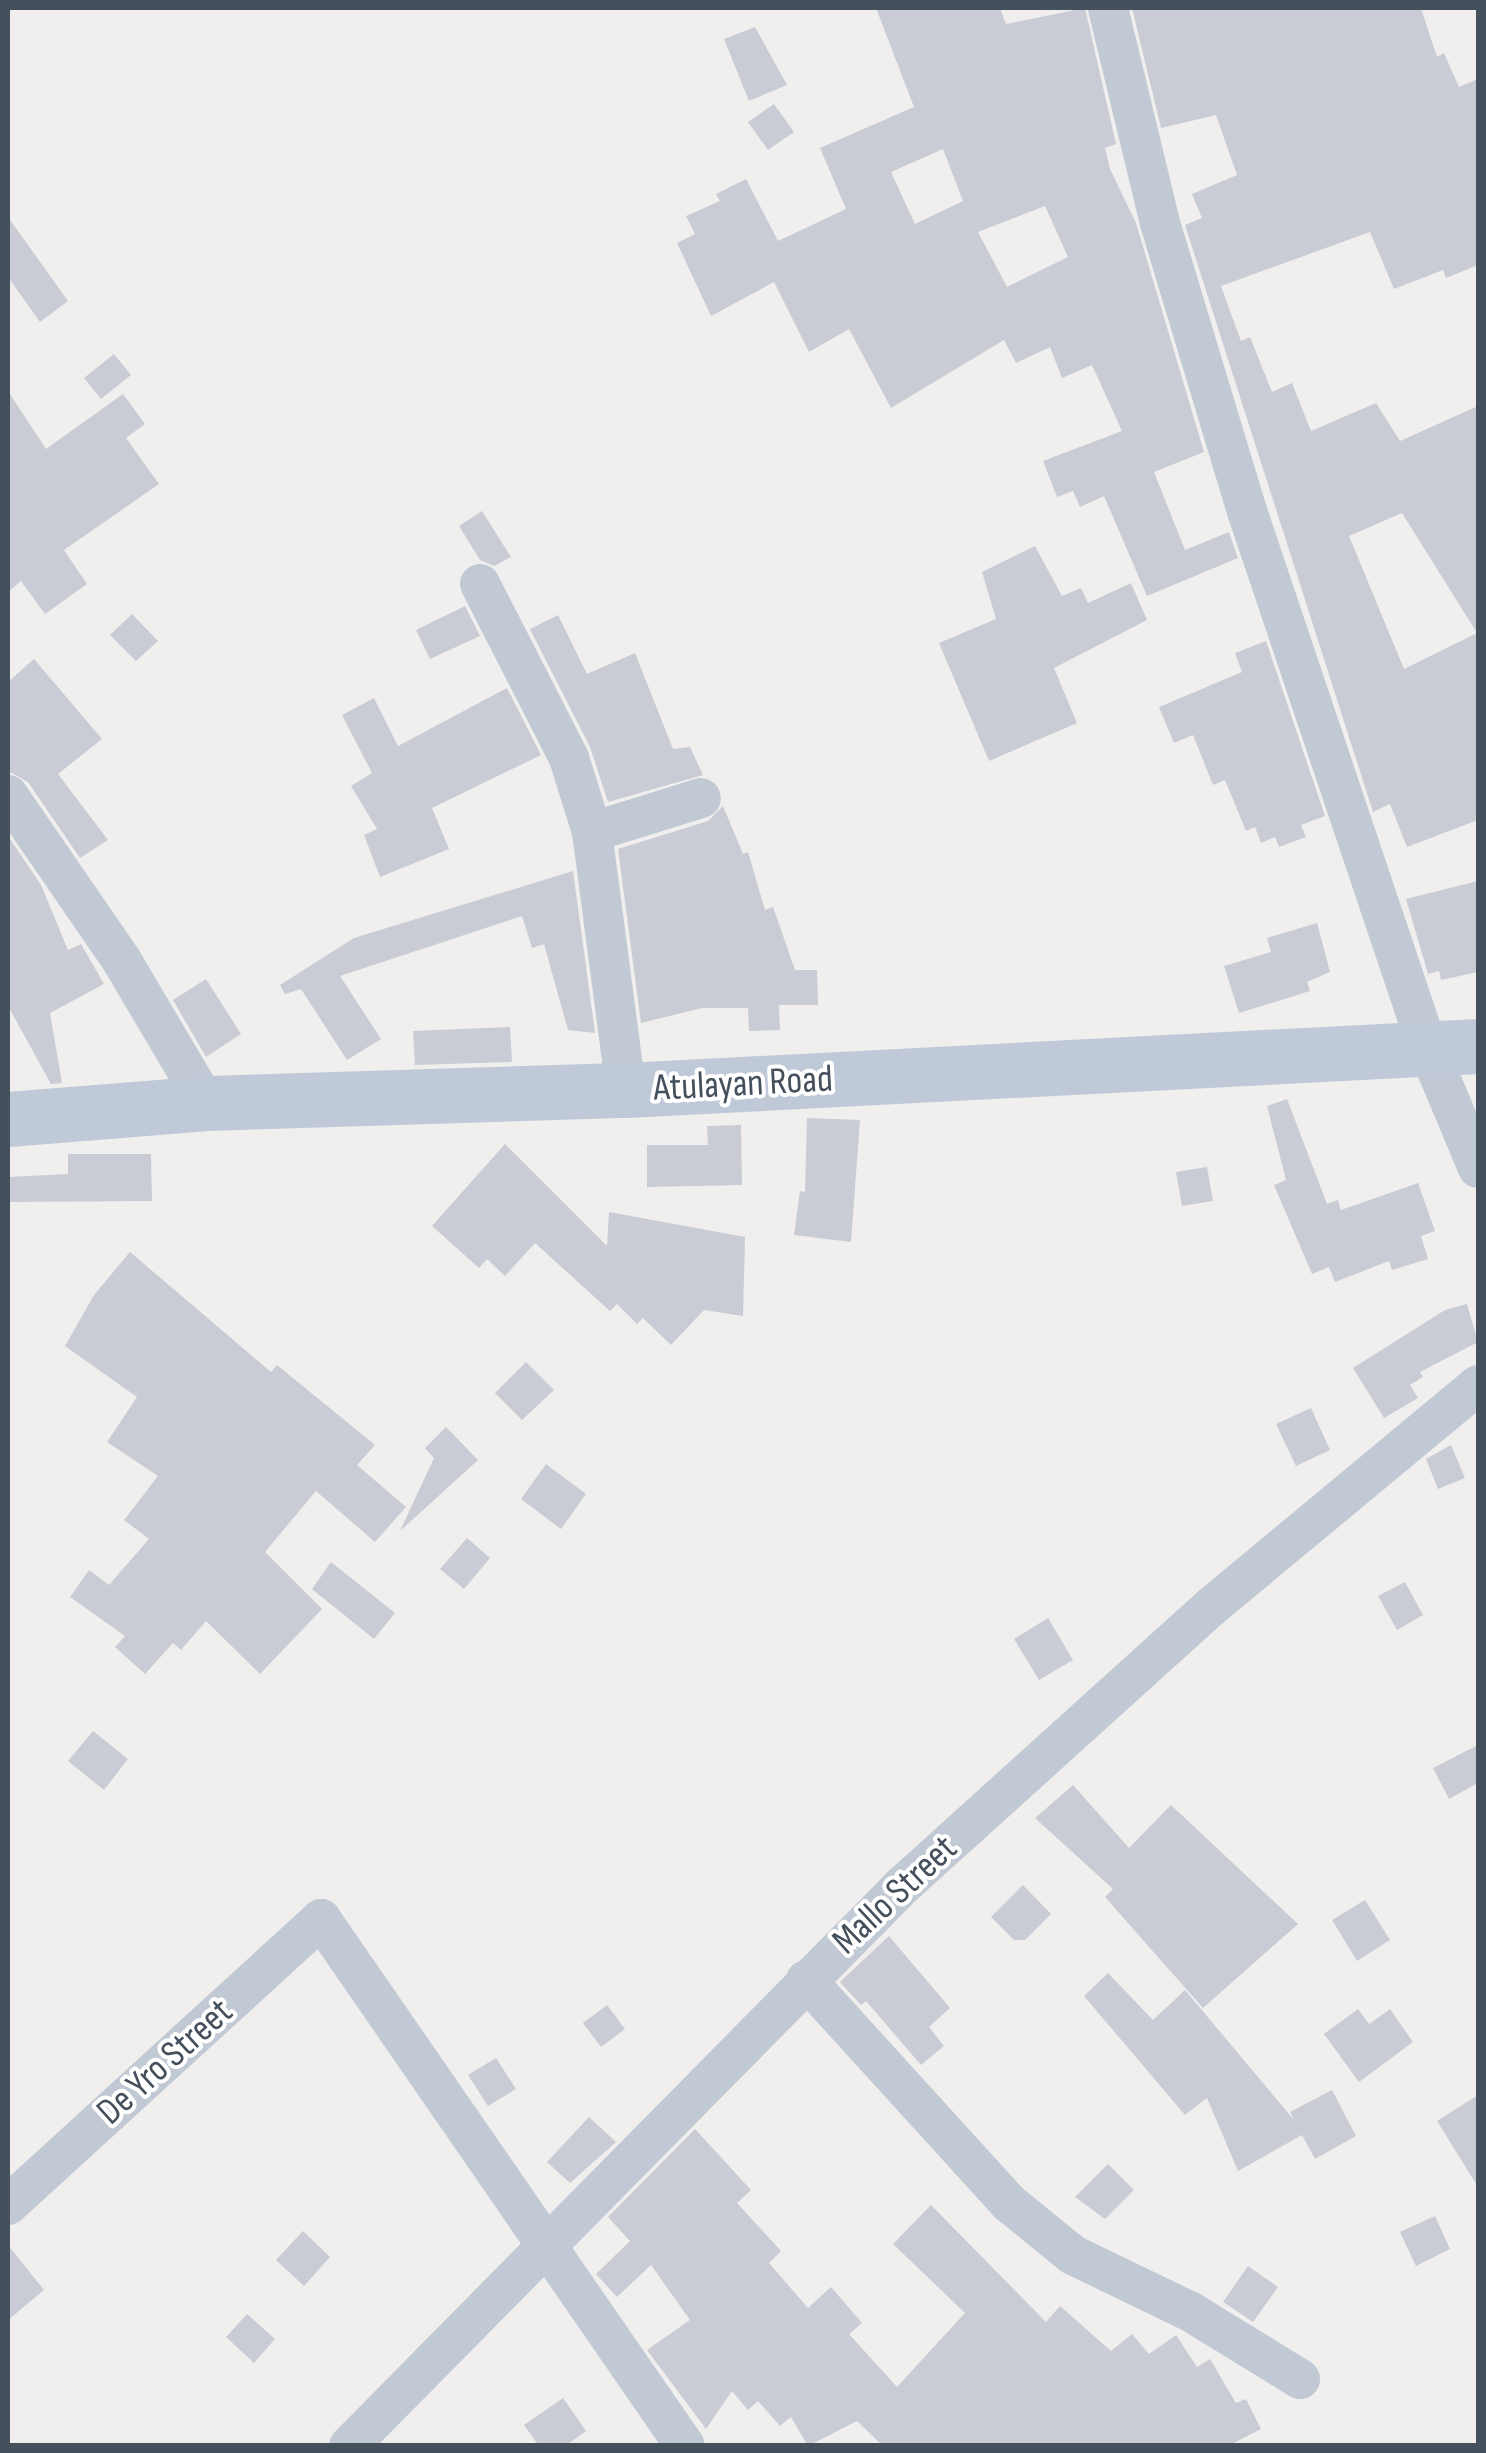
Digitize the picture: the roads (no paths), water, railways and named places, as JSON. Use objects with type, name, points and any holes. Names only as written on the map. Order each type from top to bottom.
[{"type":"main road","name":"Atulayan Road","points":[[8,1119],[206,1103],[626,1090],[1453,1047]]},
{"type":"street","points":[[1108,8],[1160,223],[1248,512],[1453,1047],[1478,1168]]},
{"type":"street","points":[[480,584],[569,758],[592,832],[626,1090]]},
{"type":"street","points":[[8,795],[122,961],[206,1103]]},
{"type":"street","points":[[592,832],[702,798]]},
{"type":"street","name":"Mallo Street","points":[[349,2446],[547,2239],[806,1980],[1212,1606],[1478,1385]]},
{"type":"street","name":"De Yro Street","points":[[8,2205],[322,1919],[547,2239]]},
{"type":"street","points":[[806,1980],[1010,2203],[1060,2244],[1191,2312],[1300,2378]]},
{"type":"street","points":[[547,2239],[685,2446]]}]
